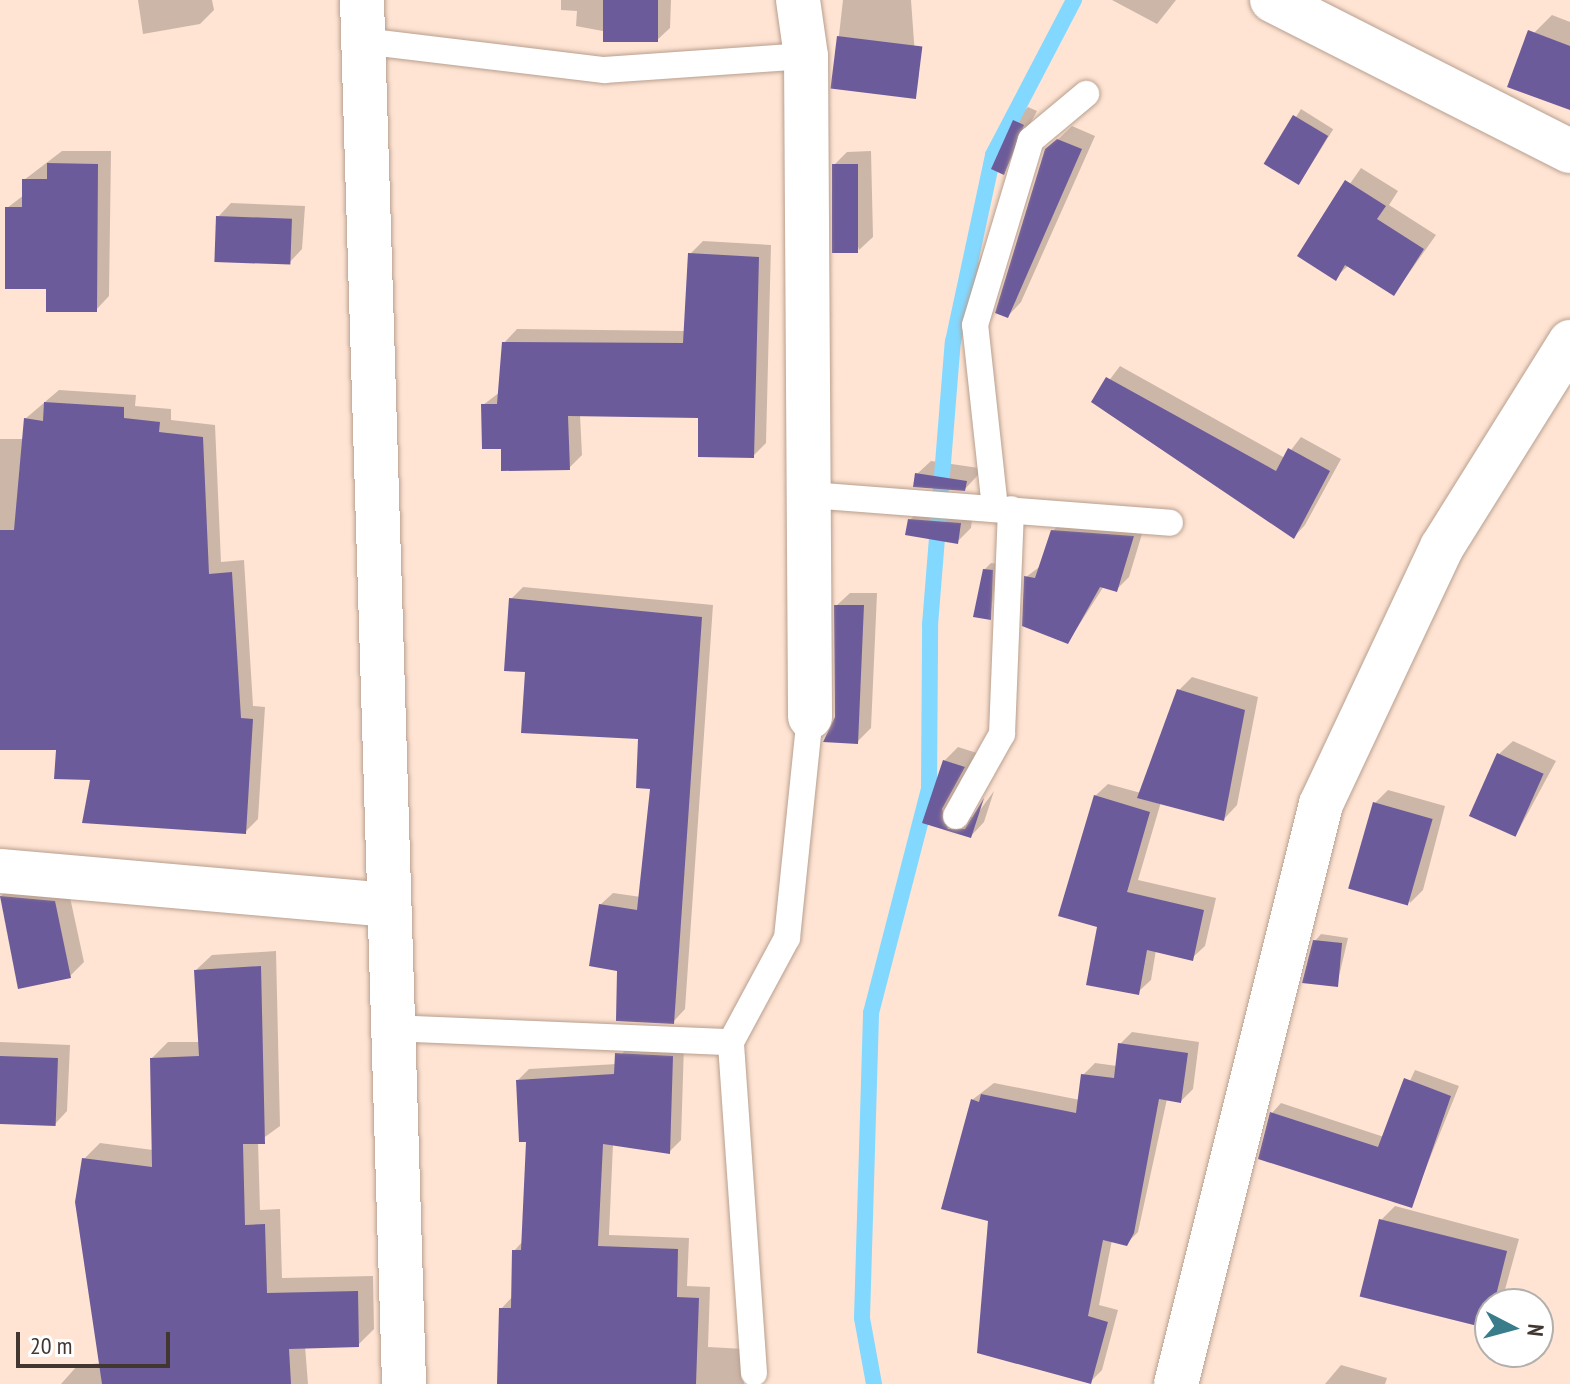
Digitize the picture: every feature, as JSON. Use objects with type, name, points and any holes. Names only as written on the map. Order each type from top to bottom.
[{"type":"street","points":[[798,0],[806,56],[810,717]]},
{"type":"street","points":[[1272,0],[1570,151]]},
{"type":"street","points":[[362,20],[386,905],[404,1384]]},
{"type":"street","points":[[1176,1384],[1321,804],[1442,547],[1570,342]]},
{"type":"street","points":[[0,871],[386,905]]},
{"type":"lane","points":[[362,20],[604,70],[806,56]]},
{"type":"lane","points":[[956,816],[1002,734],[1003,508],[975,325],[1031,140],[1086,94]]},
{"type":"lane","points":[[810,495],[1170,523]]},
{"type":"lane","points":[[754,1373],[731,1042],[787,938],[810,717]]},
{"type":"lane","points":[[391,1028],[731,1042]]},
{"type":"building","points":[[603,0],[658,0],[658,42],[603,42]]},
{"type":"building","points":[[1528,30],[1570,46],[1570,110],[1507,87]]},
{"type":"building","points":[[837,36],[922,46],[916,99],[831,89]]},
{"type":"building","points":[[1293,115],[1328,136],[1299,185],[1264,164]]},
{"type":"building","points":[[1013,120],[1024,125],[1004,175],[991,169]]},
{"type":"building","points":[[1057,139],[1082,149],[1008,318],[995,313],[1045,149]]},
{"type":"building","points":[[47,163],[98,164],[97,312],[46,312],[46,289],[5,289],[5,207],[22,207],[22,179],[47,179]]},
{"type":"building","points":[[832,164],[858,164],[858,253],[832,253]]},
{"type":"building","points":[[1345,180],[1386,206],[1377,219],[1424,249],[1394,296],[1345,265],[1336,281],[1297,256]]},
{"type":"building","points":[[216,216],[292,219],[290,265],[214,262]]},
{"type":"building","points":[[688,253],[759,257],[754,458],[698,457],[698,418],[568,416],[570,470],[501,471],[501,449],[482,449],[481,404],[497,404],[502,342],[683,343]]},
{"type":"building","points":[[1106,377],[1276,471],[1288,448],[1330,471],[1294,539],[1091,402]]},
{"type":"building","points":[[44,402],[124,407],[124,418],[160,422],[159,432],[203,437],[209,574],[232,572],[241,718],[253,719],[246,834],[82,823],[90,780],[54,779],[56,750],[0,750],[0,530],[14,530],[24,418],[43,421]]},
{"type":"building","points":[[915,473],[967,481],[965,491],[913,487]]},
{"type":"building","points":[[908,519],[961,523],[958,544],[905,535]]},
{"type":"building","points":[[1051,530],[1134,536],[1117,592],[1100,587],[1068,644],[1022,626],[1024,576],[1035,578]]},
{"type":"building","points":[[983,569],[993,570],[991,620],[973,617]]},
{"type":"building","points":[[509,598],[702,617],[674,1024],[616,1021],[617,971],[589,966],[599,904],[637,910],[650,789],[636,788],[638,739],[521,733],[525,672],[504,671]]},
{"type":"building","points":[[834,605],[864,605],[858,744],[823,742],[835,717]]},
{"type":"building","points":[[1177,689],[1245,710],[1224,821],[1137,798]]},
{"type":"building","points":[[1497,753],[1544,774],[1516,837],[1469,816]]},
{"type":"building","points":[[943,760],[965,767],[942,809],[948,829],[965,829],[984,798],[971,838],[922,823]]},
{"type":"building","points":[[1094,795],[1150,812],[1127,892],[1204,910],[1193,961],[1147,950],[1139,995],[1086,985],[1097,927],[1058,916]]},
{"type":"building","points":[[1373,802],[1433,819],[1408,906],[1348,889]]},
{"type":"building","points":[[0,896],[55,901],[71,978],[18,989]]},
{"type":"building","points":[[1313,940],[1342,943],[1338,987],[1302,983]]},
{"type":"building","points":[[261,966],[265,1144],[243,1144],[245,1225],[265,1224],[267,1293],[358,1291],[359,1347],[289,1349],[291,1384],[102,1384],[75,1202],[82,1158],[152,1167],[150,1058],[199,1056],[194,970]]},
{"type":"building","points":[[1118,1043],[1188,1053],[1181,1103],[1159,1099],[1134,1233],[1127,1246],[1103,1240],[1088,1316],[1108,1322],[1091,1384],[977,1353],[988,1221],[941,1209],[971,1099],[979,1102],[981,1094],[1076,1113],[1081,1074],[1114,1078]]},
{"type":"building","points":[[615,1053],[673,1056],[670,1154],[603,1144],[598,1246],[678,1249],[677,1297],[699,1298],[696,1384],[497,1384],[499,1308],[511,1308],[512,1250],[521,1250],[526,1142],[519,1142],[516,1080],[614,1074]]},
{"type":"building","points":[[0,1056],[58,1058],[56,1126],[0,1124]]},
{"type":"building","points":[[1404,1078],[1451,1096],[1412,1208],[1258,1159],[1270,1112],[1378,1147]]},
{"type":"building","points":[[1379,1219],[1507,1251],[1498,1288],[1474,1288],[1474,1325],[1360,1297]]},
{"type":"waterway","points":[[874,1384],[862,1318],[871,1013],[929,788],[930,625],[953,342],[993,155],[1074,0]]}]
